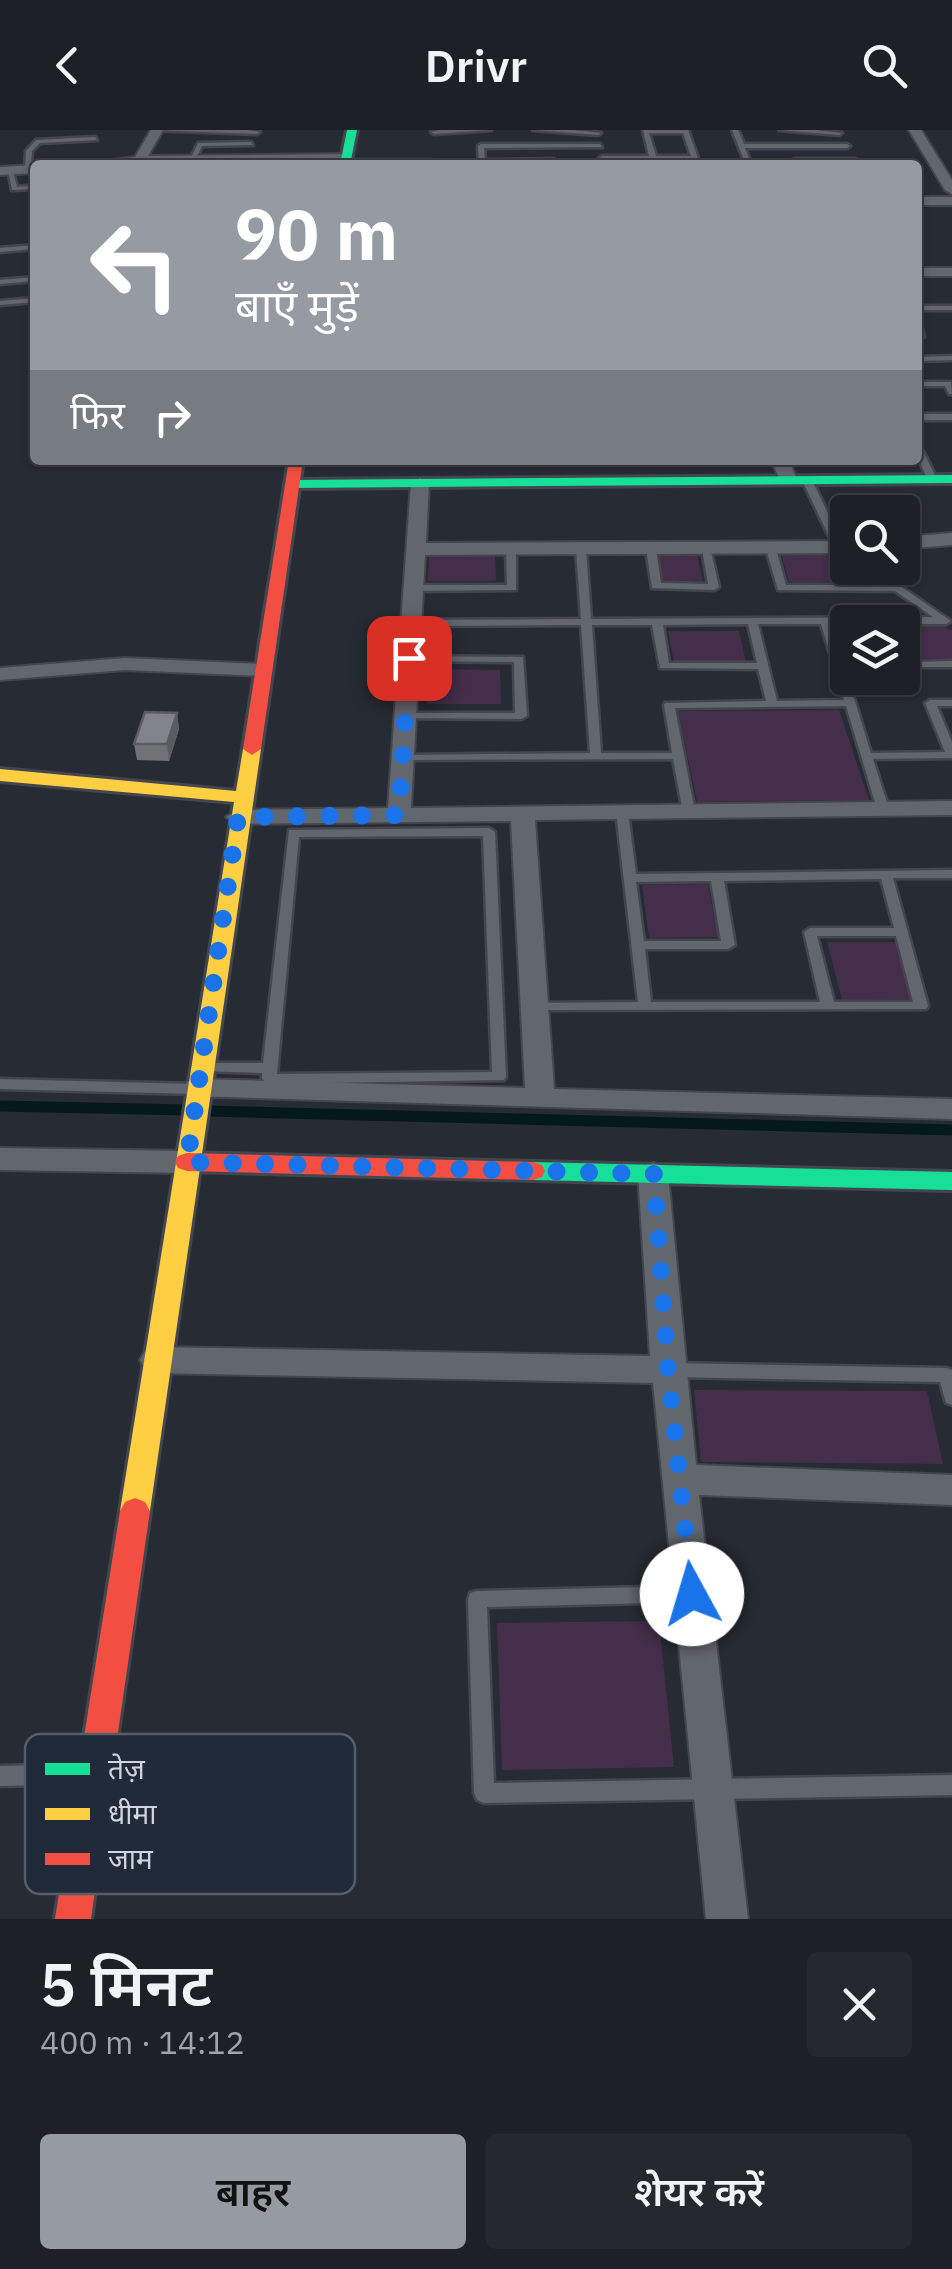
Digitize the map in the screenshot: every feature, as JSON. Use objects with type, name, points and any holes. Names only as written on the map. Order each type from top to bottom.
[{"type":"street","points":[[142,160],[157,130]]},
{"type":"street","points":[[346,160],[352,130]]},
{"type":"street","points":[[915,130],[951,190],[922,200]]},
{"type":"street","points":[[193,160],[308,160]]},
{"type":"street","points":[[5,171],[30,169]]},
{"type":"street","points":[[922,272],[952,272]]},
{"type":"street","points":[[101,1734],[294,472],[420,482],[791,473],[946,480]]},
{"type":"street","points":[[399,815],[420,482]]},
{"type":"street","points":[[920,542],[952,539]]},
{"type":"street","points":[[416,548],[830,549]]},
{"type":"street","points":[[0,674],[125,664],[262,670]]},
{"type":"street","points":[[0,775],[240,807],[399,815],[952,808]]},
{"type":"street","points":[[523,814],[540,1098]]},
{"type":"street","points":[[197,1095],[540,1098],[952,1110]]},
{"type":"street","points":[[0,1158],[952,1181]]},
{"type":"street","points":[[654,1174],[668,1370],[727,1919]]},
{"type":"street","points":[[157,1360],[668,1370]]},
{"type":"street","points":[[680,1479],[952,1490]]},
{"type":"street","points":[[72,1919],[76,1894]]},
{"type":"lane","points":[[30,160],[29,151],[90,146],[101,130]]},
{"type":"lane","points":[[157,130],[257,131],[250,157]]},
{"type":"lane","points":[[432,160],[434,131],[488,130]]},
{"type":"lane","points":[[536,130],[598,131],[603,160]]},
{"type":"lane","points":[[735,130],[747,160]]},
{"type":"lane","points":[[782,130],[838,131],[854,160]]},
{"type":"lane","points":[[620,160],[695,158],[686,131],[645,132],[653,158]]},
{"type":"lane","points":[[482,160],[481,146],[600,146]]},
{"type":"lane","points":[[741,146],[847,146]]},
{"type":"lane","points":[[5,171],[14,189],[30,187]]},
{"type":"lane","points":[[0,250],[30,247]]},
{"type":"lane","points":[[0,282],[30,279]]},
{"type":"lane","points":[[0,303],[30,300]]},
{"type":"lane","points":[[922,308],[952,308]]},
{"type":"lane","points":[[922,358],[952,358]]},
{"type":"lane","points":[[922,384],[948,384],[952,392]]},
{"type":"lane","points":[[922,417],[952,417]]},
{"type":"lane","points":[[922,453],[946,480]]},
{"type":"lane","points":[[791,473],[830,528]]},
{"type":"lane","points":[[414,588],[512,588],[511,548]]},
{"type":"lane","points":[[582,548],[596,757]]},
{"type":"lane","points":[[651,549],[656,586],[714,587],[707,548]]},
{"type":"lane","points":[[771,548],[782,588],[898,588]]},
{"type":"lane","points":[[894,585],[948,623]]},
{"type":"lane","points":[[752,621],[772,704]]},
{"type":"lane","points":[[826,621],[883,809]]},
{"type":"lane","points":[[411,623],[830,621]]},
{"type":"lane","points":[[657,622],[664,666],[763,666]]},
{"type":"lane","points":[[920,624],[948,623]]},
{"type":"lane","points":[[405,716],[521,716],[520,659],[409,658]]},
{"type":"lane","points":[[920,664],[952,664]]},
{"type":"lane","points":[[689,812],[669,705],[850,703]]},
{"type":"lane","points":[[866,756],[952,755],[930,703],[952,703]]},
{"type":"lane","points":[[402,758],[678,756]]},
{"type":"lane","points":[[622,812],[645,1007]]},
{"type":"lane","points":[[488,832],[499,1077],[269,1079],[270,1068],[293,834],[488,832]]},
{"type":"lane","points":[[629,878],[952,874]]},
{"type":"lane","points":[[535,1007],[921,1006],[886,875]]},
{"type":"lane","points":[[638,945],[728,946],[717,878]]},
{"type":"lane","points":[[828,1006],[810,932],[901,932]]},
{"type":"lane","points":[[0,1084],[197,1095],[270,1068]]},
{"type":"lane","points":[[668,1370],[947,1375],[952,1398]]},
{"type":"lane","points":[[692,1594],[477,1600],[484,1793],[952,1786]]},
{"type":"lane","points":[[0,1776],[25,1775]]},
{"type":"shaded area","points":[[429,553],[495,553],[496,581],[428,581]]},
{"type":"shaded area","points":[[657,554],[697,554],[703,583],[662,582]]},
{"type":"shaded area","points":[[781,554],[830,556],[830,582],[789,582]]},
{"type":"shaded area","points":[[920,625],[944,626],[952,631],[952,660],[920,660]]},
{"type":"shaded area","points":[[668,631],[739,631],[746,663],[674,663]]},
{"type":"shaded area","points":[[428,669],[500,670],[501,704],[427,704]]},
{"type":"shaded area","points":[[839,710],[869,800],[697,802],[678,711]]},
{"type":"shaded area","points":[[708,884],[718,937],[649,938],[642,885]]},
{"type":"shaded area","points":[[827,942],[896,942],[914,999],[842,1000]]},
{"type":"shaded area","points":[[694,1390],[927,1391],[943,1464],[701,1462]]},
{"type":"shaded area","points":[[659,1621],[674,1767],[502,1770],[497,1623]]},
{"type":"building","points":[[145,712],[177,713],[167,744],[134,744]]},
{"type":"waterway","points":[[0,1106],[186,1110]]},
{"type":"waterway","points":[[208,1111],[952,1130]]},
{"type":"traffic: fast","points":[[346,160],[352,130]]},
{"type":"traffic: fast","points":[[292,484],[952,479]]},
{"type":"traffic: fast","points":[[533,1171],[952,1181]]},
{"type":"traffic: slow","points":[[135,1511],[252,749]]},
{"type":"traffic: slow","points":[[0,775],[242,797]]},
{"type":"traffic: jam","points":[[252,749],[295,465]]},
{"type":"traffic: jam","points":[[187,1162],[533,1171]]},
{"type":"traffic: jam","points":[[101,1734],[135,1511]]},
{"type":"traffic: jam","points":[[73,1919],[77,1894]]},
{"type":"route","points":[[409,658],[399,815],[238,817],[187,1162],[654,1174],[668,1370],[692,1594]]}]
